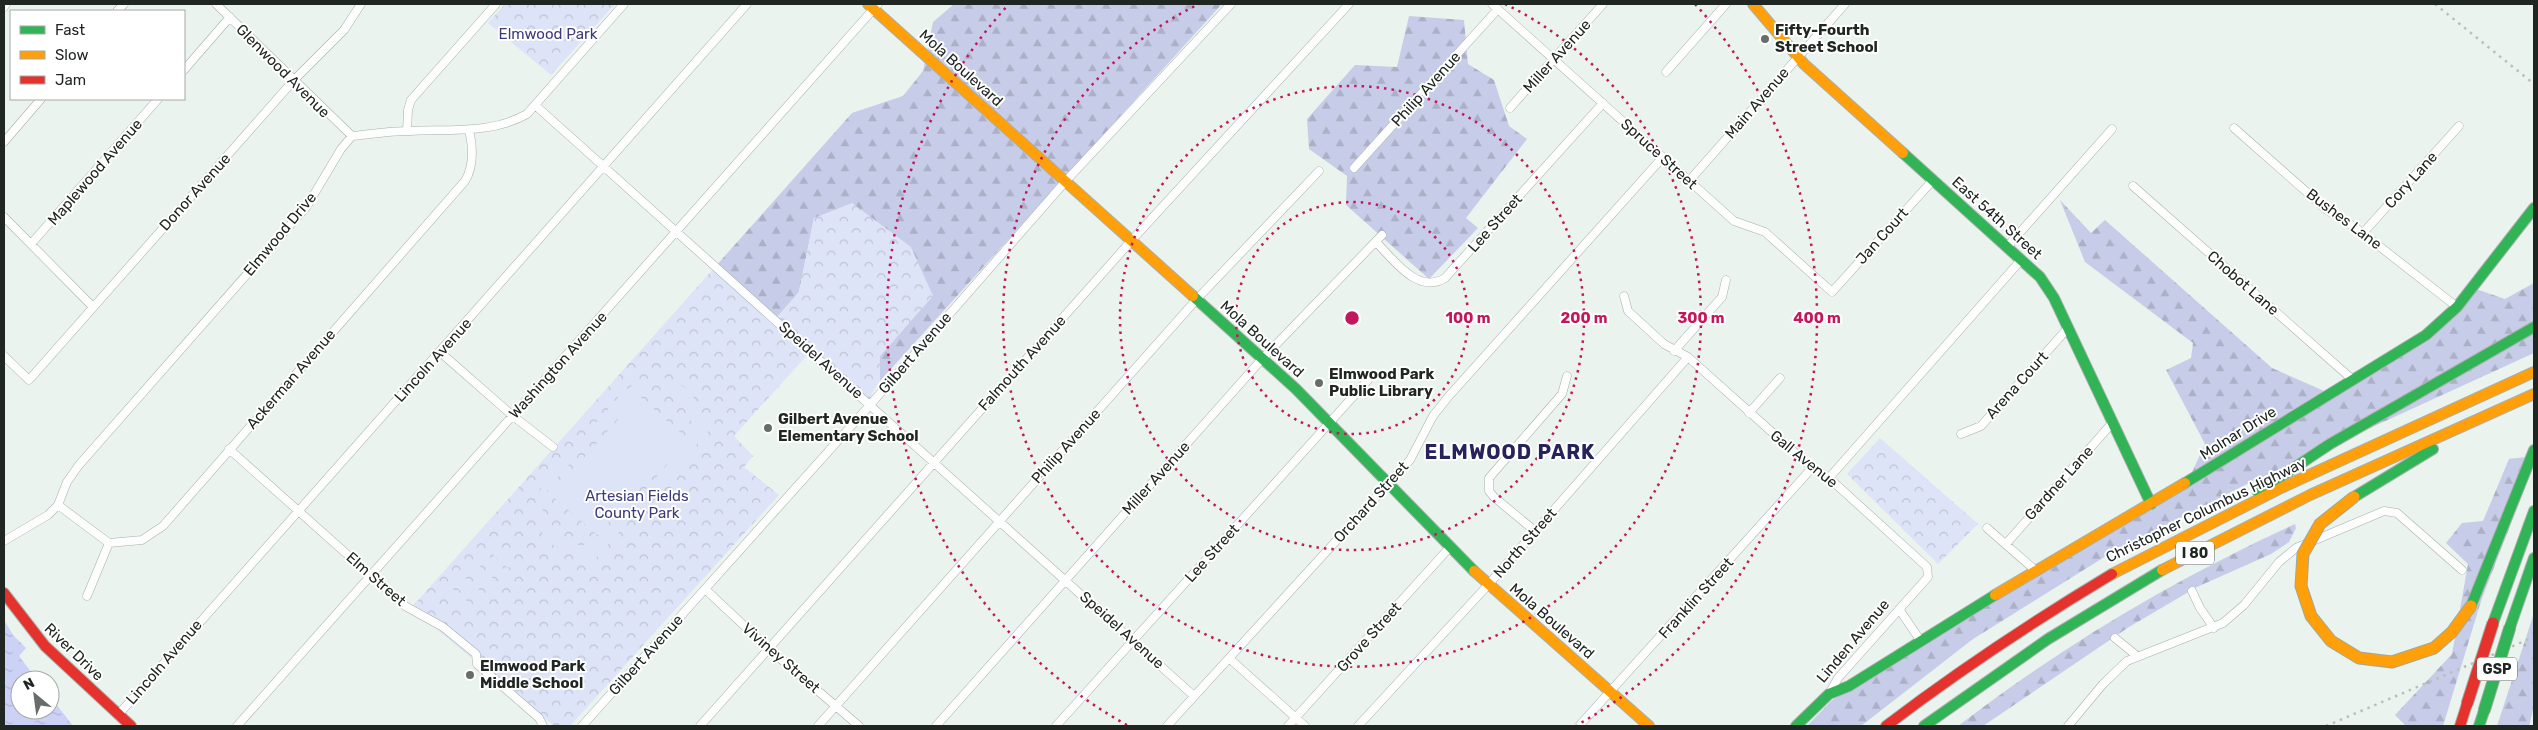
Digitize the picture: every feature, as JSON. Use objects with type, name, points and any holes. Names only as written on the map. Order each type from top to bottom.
[{"type":"main road","name":"East 54th Street","points":[[1753,4],[1797,57],[2007,247],[2047,286],[2151,504]]},
{"type":"main road","name":"Mola Boulevard","points":[[873,5],[1330,422],[1450,548],[1488,585],[1649,726]]},
{"type":"main road","name":"Molnar Drive","points":[[1828,694],[1849,686],[2035,570],[2151,504],[2426,335],[2457,307],[2534,208]]},
{"type":"main road","points":[[2227,513],[2301,462],[2534,321]]},
{"type":"main road","points":[[2393,407],[2534,328]]},
{"type":"main road","name":"Christopher Columbus Highway","points":[[1886,726],[1964,667],[2053,608],[2140,557],[2227,513],[2534,372]]},
{"type":"main road","name":"I 80","points":[[1924,726],[2036,646],[2156,574],[2272,515],[2534,394]]},
{"type":"main road","points":[[2486,416],[2354,497],[2334,507],[2320,520],[2311,535],[2300,569],[2301,588],[2306,607],[2316,625],[2330,640],[2348,653],[2368,660],[2390,662],[2408,660],[2427,652],[2444,640],[2471,606],[2534,450]]},
{"type":"main road","name":"GSP","points":[[2460,726],[2493,623],[2534,511]]},
{"type":"main road","name":"GSP","points":[[2479,726],[2534,558]]},
{"type":"main road","name":"River Drive","points":[[4,593],[26,625],[41,641],[130,726]]},
{"type":"main road","name":"Linden Avenue","points":[[1796,726],[1828,694]]},
{"type":"street","name":"Glenwood Avenue","points":[[216,4],[352,136]]},
{"type":"street","name":"Donor Avenue","points":[[4,356],[28,380],[294,80],[344,30],[361,4]]},
{"type":"street","points":[[407,131],[408,110],[411,100],[496,4]]},
{"type":"street","points":[[352,136],[407,131],[469,130],[506,124],[527,114],[624,4]]},
{"type":"street","name":"Lincoln Avenue","points":[[118,715],[747,4]]},
{"type":"street","name":"Gilbert Avenue","points":[[582,726],[870,405],[1065,182],[1231,4]]},
{"type":"street","name":"Falmouth Avenue","points":[[700,726],[1131,241],[1349,4]]},
{"type":"street","name":"Philip Avenue","points":[[1354,168],[1496,8],[1506,4]]},
{"type":"street","name":"Miller Avenue","points":[[1510,108],[1603,4]]},
{"type":"street","points":[[1666,72],[1726,4]]},
{"type":"street","name":"Main Avenue","points":[[1690,181],[1845,4]]},
{"type":"street","name":"Washington Avenue","points":[[237,726],[370,574],[677,231],[873,5]]},
{"type":"street","name":"Spruce Street","points":[[1496,8],[1734,221],[1765,232],[1832,292]]},
{"type":"street","points":[[185,69],[230,17]]},
{"type":"street","points":[[4,142],[40,100]]},
{"type":"street","name":"Maplewood Avenue","points":[[32,244],[157,100]]},
{"type":"street","name":"Lee Street","points":[[1376,242],[1418,281],[1432,284],[1445,278],[1603,103]]},
{"type":"street","name":"Speidel Avenue","points":[[535,105],[1194,696]]},
{"type":"street","name":"Cory Lane","points":[[2363,233],[2459,126]]},
{"type":"street","name":"Bushes Lane","points":[[2234,128],[2327,210],[2363,233],[2457,307]]},
{"type":"street","points":[[2007,247],[2112,129]]},
{"type":"street","name":"Ackerman Avenue","points":[[109,543],[128,543],[153,535],[172,516],[465,181],[471,171],[472,161],[469,130]]},
{"type":"street","name":"Elmwood Drive","points":[[4,541],[38,522],[58,505],[67,482],[79,465],[306,206],[341,149],[352,136]]},
{"type":"street","name":"Orchard Street","points":[[1167,726],[1410,460],[1433,416],[1449,396],[1662,157]]},
{"type":"street","name":"Philip Avenue","points":[[818,726],[1196,300],[1319,171]]},
{"type":"street","name":"Jan Court","points":[[1832,292],[1933,180]]},
{"type":"street","name":"Chobot Lane","points":[[2133,186],[2354,380]]},
{"type":"street","points":[[4,217],[92,307]]},
{"type":"street","name":"Miller Avenue","points":[[936,726],[1262,359],[1382,235]]},
{"type":"street","points":[[1829,478],[2021,260]]},
{"type":"street","points":[[1674,350],[1722,297],[1726,280]]},
{"type":"street","name":"Gall Avenue","points":[[1624,296],[1628,311],[1674,350],[1688,357],[1812,468],[1829,478],[1927,567],[1929,572]]},
{"type":"street","name":"Arena Court","points":[[1961,434],[1981,426],[2068,328]]},
{"type":"street","points":[[440,352],[513,416],[553,447]]},
{"type":"street","name":"North Street","points":[[1358,726],[1488,585],[1688,357]]},
{"type":"street","points":[[1535,531],[1494,497],[1489,491],[1489,478],[1562,394],[1567,376]]},
{"type":"street","points":[[1749,413],[1780,378]]},
{"type":"street","name":"Lee Street","points":[[1056,726],[1368,380]]},
{"type":"street","name":"Gardner Lane","points":[[2006,544],[2113,422]]},
{"type":"street","name":"Elm Street","points":[[229,449],[405,606],[443,628],[476,654],[478,664],[539,718],[543,726]]},
{"type":"street","name":"Franklin Street","points":[[1579,726],[1812,468]]},
{"type":"street","points":[[58,505],[109,543],[87,596]]},
{"type":"street","points":[[2068,726],[2119,667],[2137,656],[2214,628],[2233,617],[2280,562],[2296,548],[2384,511],[2397,513],[2462,570]]},
{"type":"street","points":[[1988,528],[2035,570]]},
{"type":"street","name":"Grove Street","points":[[1288,726],[1450,548]]},
{"type":"street","name":"Linden Avenue","points":[[1828,694],[1838,678],[1928,578],[1929,572]]},
{"type":"street","name":"Viviney Street","points":[[706,589],[768,648],[859,726]]},
{"type":"street","points":[[2192,591],[2200,608],[2214,628]]},
{"type":"street","points":[[1899,609],[1920,640]]},
{"type":"street","points":[[2114,638],[2137,656]]},
{"type":"street","points":[[1230,659],[1305,726]]},
{"type":"green space","name":"Elmwood Park","points":[[505,4],[615,4],[551,75],[488,23]]},
{"type":"green space","points":[[954,4],[1222,4],[880,381],[880,356],[933,295],[814,218],[799,292],[775,320],[715,267],[852,113],[903,96],[923,71],[933,22]]},
{"type":"green space","points":[[1409,16],[1464,20],[1468,64],[1494,80],[1509,126],[1527,139],[1466,218],[1478,228],[1429,279],[1346,205],[1347,176],[1309,149],[1307,119],[1355,65],[1397,67]]},
{"type":"green space","points":[[2060,200],[2091,233],[2105,220],[2272,368],[2331,394],[2402,351],[2473,288],[2505,299],[2534,283],[2534,353],[2239,488],[2106,556],[1973,639],[1861,726],[1807,726],[1832,700],[2188,481],[2205,444],[2166,370],[2191,358],[2193,343],[2085,262]]},
{"type":"green space","name":"Artesian Fields County Park","points":[[852,203],[911,247],[933,296],[880,356],[880,381],[872,393],[870,405],[810,352],[734,436],[753,456],[744,467],[779,495],[570,726],[554,726],[411,608],[715,267],[775,319],[799,292],[814,218]]},
{"type":"green space","points":[[650,378],[665,378],[684,387],[693,396],[701,413],[714,425],[589,566],[577,555],[552,544],[541,531],[536,515],[540,491],[544,483],[623,392],[636,383]],"holes":[[[654,385],[674,391],[687,404],[691,421],[687,442],[611,530],[599,540],[585,545],[578,545],[564,542],[558,538],[548,528],[543,513],[543,502],[549,487],[635,391]]]},
{"type":"green space","points":[[639,396],[685,437],[597,535],[551,495]]},
{"type":"green space","points":[[1880,438],[1978,524],[1938,564],[1847,474]]},
{"type":"green space","points":[[2534,456],[2534,464],[2481,601],[2443,726],[2406,726],[2395,715],[2452,654],[2468,564],[2446,543],[2462,523],[2483,521],[2509,459]]},
{"type":"green space","points":[[2295,524],[2296,528],[2289,542],[2271,554],[2197,587],[2129,627],[1983,726],[1958,726],[2038,668],[2120,616],[2206,568]]},
{"type":"green space","points":[[494,543],[515,561],[508,568],[488,550]]},
{"type":"green space","points":[[485,553],[506,571],[499,578],[478,560]]},
{"type":"green space","points":[[476,563],[496,581],[490,588],[469,570]]},
{"type":"green space","points":[[464,577],[485,595],[476,604],[455,586]]},
{"type":"green space","points":[[453,589],[474,607],[465,617],[444,598]]},
{"type":"green space","points":[[2534,613],[2534,706],[2529,726],[2497,726]]},
{"type":"water","points":[[4,620],[13,635],[26,648],[19,656],[30,670],[10,670],[10,720],[60,720],[60,709],[73,726],[4,726]]},
{"type":"railway","points":[[2435,4],[2534,84]]},
{"type":"railway","points":[[2326,726],[2534,637]]},
{"type":"traffic: fast","points":[[1903,153],[2040,277],[2054,298],[2151,504]]},
{"type":"traffic: fast","points":[[2185,483],[2426,335],[2457,307],[2534,208]]},
{"type":"traffic: fast","points":[[1193,296],[1296,389],[1474,571]]},
{"type":"traffic: fast","points":[[2258,492],[2330,444],[2534,327]]},
{"type":"traffic: fast","points":[[2354,497],[2433,449]]},
{"type":"traffic: fast","points":[[2471,606],[2534,450]]},
{"type":"traffic: fast","points":[[2493,623],[2534,511]]},
{"type":"traffic: fast","points":[[2510,627],[2534,558]]},
{"type":"traffic: fast","points":[[1924,726],[2048,639],[2162,570]]},
{"type":"traffic: fast","points":[[1796,726],[1829,694],[1849,686],[1995,595]]},
{"type":"traffic: fast","points":[[2484,711],[2510,627]]},
{"type":"traffic: fast","points":[[2479,726],[2484,711]]},
{"type":"traffic: slow","points":[[868,4],[1193,296]]},
{"type":"traffic: slow","points":[[1753,4],[1804,64],[1903,153]]},
{"type":"traffic: slow","points":[[2112,574],[2281,488],[2534,372]]},
{"type":"traffic: slow","points":[[2162,570],[2310,495],[2534,394]]},
{"type":"traffic: slow","points":[[1995,595],[2185,483]]},
{"type":"traffic: slow","points":[[2354,497],[2320,524],[2303,554],[2301,586],[2311,616],[2331,641],[2359,658],[2392,662],[2434,648],[2452,632],[2471,606]]},
{"type":"traffic: slow","points":[[1474,571],[1649,726]]},
{"type":"traffic: jam","points":[[1886,726],[1997,647],[2112,574]]},
{"type":"traffic: jam","points":[[4,593],[45,646],[131,726]]},
{"type":"traffic: jam","points":[[2467,704],[2493,623]]},
{"type":"traffic: jam","points":[[2460,726],[2467,704]]},
{"type":"place","name":"Fifty-Fourth Street School","points":[[1765,39]]},
{"type":"place","name":"Elmwood Park Public Library","points":[[1319,383]]},
{"type":"place","name":"Gilbert Avenue Elementary School","points":[[768,428]]},
{"type":"place","name":"Elmwood Park Middle School","points":[[470,675]]},
{"type":"district","name":"ELMWOOD PARK","points":[[1510,452]]}]
